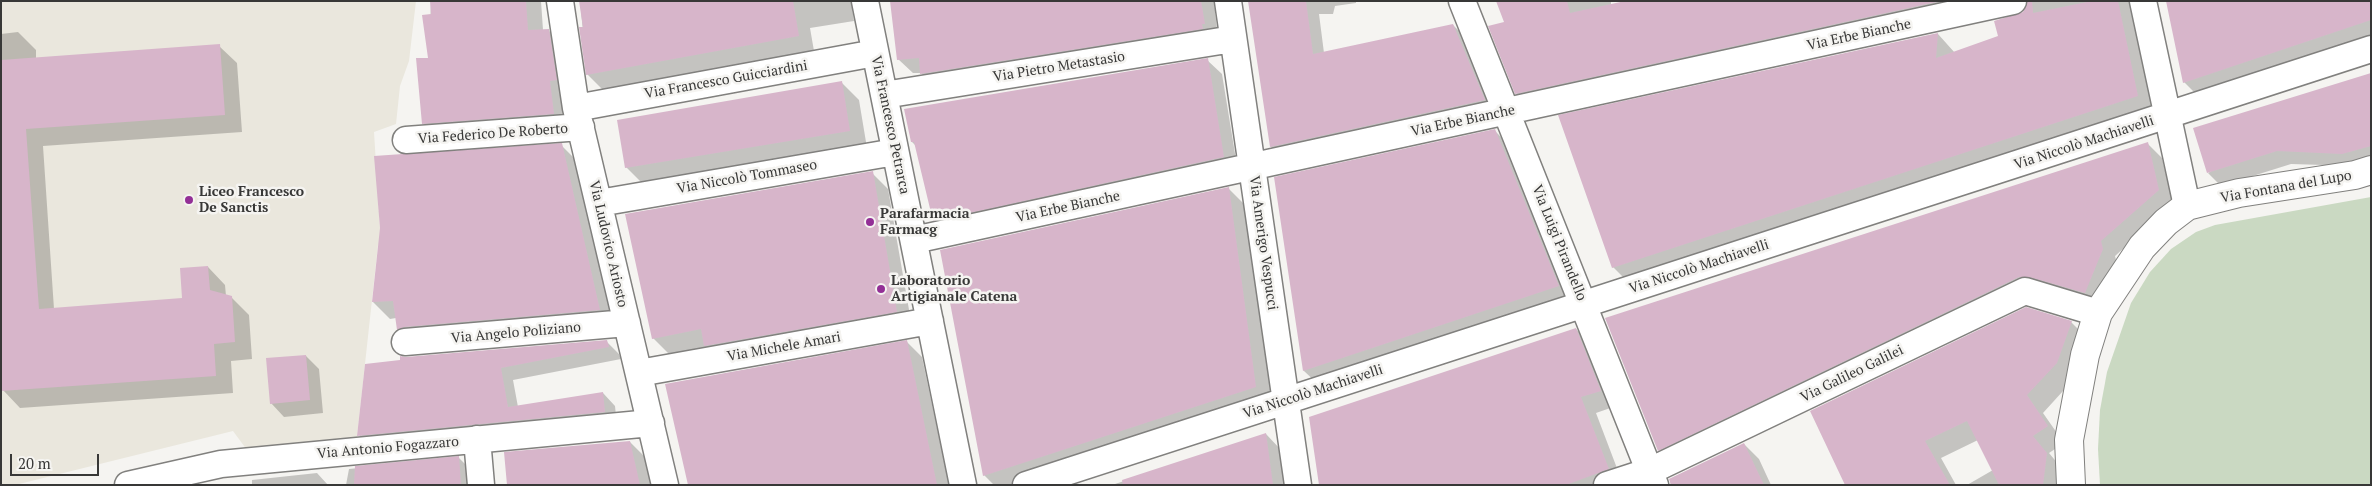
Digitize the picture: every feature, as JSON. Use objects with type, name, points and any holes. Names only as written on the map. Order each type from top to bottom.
[{"type":"street","name":"Via Ludovico Ariosto","points":[[560,1],[578,117],[665,485]]},
{"type":"street","name":"Via Francesco Petrarca","points":[[865,1],[963,485]]},
{"type":"street","name":"Via Amerigo Vespucci","points":[[1228,1],[1298,485]]},
{"type":"street","name":"Via Luigi Pirandello","points":[[1462,1],[1653,478]]},
{"type":"street","name":"Via Erbe Bianche","points":[[914,240],[2013,1]]},
{"type":"street","points":[[2143,1],[2187,206]]},
{"type":"street","name":"Via Pietro Metastasio","points":[[884,95],[1233,39]]},
{"type":"street","name":"Via Niccolò Machiavelli","points":[[1026,485],[2371,49]]},
{"type":"street","name":"Via Francesco Guicciardini","points":[[578,117],[875,53]]},
{"type":"street","name":"Via Federico De Roberto","points":[[406,140],[578,117]]},
{"type":"street","name":"Via Niccolò Tommaseo","points":[[599,203],[895,152]]},
{"type":"street","name":"Via Fontana del Lupo","points":[[2071,485],[2069,440],[2085,355],[2098,312],[2142,247],[2166,222],[2187,206],[2240,192],[2355,175],[2371,170]]},
{"type":"street","name":"Via Galileo Galilei","points":[[1608,485],[1653,478],[2025,291],[2098,312]]},
{"type":"street","name":"Via Michele Amari","points":[[639,373],[930,321]]},
{"type":"street","name":"Via Angelo Poliziano","points":[[406,342],[627,323]]},
{"type":"street","name":"Via Antonio Fogazzaro","points":[[128,485],[477,440],[651,423]]},
{"type":"street","points":[[477,440],[481,485]]},
{"type":"shaded area","name":"Liceo Francesco De Sanctis","points":[[1,1],[416,1],[409,61],[400,86],[396,124],[374,132],[381,244],[378,245],[357,437],[247,450],[233,431],[15,485],[1,485]]},
{"type":"green space","points":[[2371,197],[2371,485],[2100,485],[2098,449],[2100,410],[2107,372],[2131,303],[2150,272],[2171,249],[2196,232],[2215,225]]},
{"type":"building","points":[[430,1],[526,1],[528,30],[549,29],[557,80],[550,81],[554,114],[422,124],[416,58],[428,58],[422,15],[431,14]]},
{"type":"building","points":[[579,1],[793,1],[799,36],[586,75],[579,27],[583,27]]},
{"type":"building","points":[[890,1],[1201,1],[1205,24],[1202,24],[1203,29],[920,74],[919,58],[897,60]]},
{"type":"building","points":[[1248,1],[1306,1],[1313,54],[1453,24],[1485,100],[1270,147]]},
{"type":"building","points":[[1496,1],[1567,1],[1570,13],[1625,1],[1941,1],[1515,94],[1488,26],[1504,22]]},
{"type":"building","points":[[2028,1],[2032,1],[2033,13],[2092,1],[2118,1],[2138,96],[1612,268],[1558,115],[1938,33],[1936,58],[1998,36],[1994,21],[2023,12]]},
{"type":"building","points":[[2166,1],[2371,1],[2371,20],[2183,83]]},
{"type":"building","points":[[220,44],[225,115],[26,129],[39,309],[182,298],[180,268],[208,266],[210,290],[232,296],[235,342],[214,344],[216,376],[1,391],[1,60]]},
{"type":"building","points":[[1208,58],[1224,157],[933,221],[904,109]]},
{"type":"building","points":[[2371,73],[2371,146],[2342,154],[2277,151],[2207,173],[2193,128]]},
{"type":"building","points":[[842,81],[850,131],[625,168],[617,120]]},
{"type":"building","points":[[1495,129],[1559,286],[1303,371],[1274,177]]},
{"type":"building","points":[[2148,142],[2159,190],[2101,241],[2103,249],[2085,293],[2029,277],[2019,277],[1658,451],[1605,318]]},
{"type":"building","points":[[562,143],[600,310],[404,327],[397,330],[393,301],[372,302],[380,228],[374,156]]},
{"type":"building","points":[[873,171],[897,312],[704,346],[701,329],[652,339],[625,214]]},
{"type":"building","points":[[1229,187],[1256,387],[983,476],[940,250]]},
{"type":"building","points":[[2026,307],[2072,321],[2057,363],[2027,395],[2048,426],[2033,436],[2047,453],[2043,485],[1999,485],[1967,421],[1925,441],[1950,485],[1845,485],[1810,411]]},
{"type":"building","points":[[1576,328],[1601,391],[1581,397],[1609,469],[1566,485],[1319,485],[1309,417]]},
{"type":"building","points":[[607,340],[609,347],[501,368],[508,407],[603,392],[605,412],[357,436],[365,364],[400,360],[400,356]]},
{"type":"building","points":[[907,340],[937,485],[688,485],[665,384]]},
{"type":"building","points":[[306,355],[310,400],[270,404],[266,358]]},
{"type":"building","points":[[1266,433],[1273,485],[1123,485],[1122,480]]},
{"type":"building","points":[[630,441],[640,485],[507,485],[504,452]]},
{"type":"building","points":[[1744,443],[1764,485],[1671,485],[1669,479]]},
{"type":"building","points":[[459,456],[461,485],[354,485],[355,466]]},
{"type":"place","name":"Liceo Francesco De Sanctis","points":[[189,200]]},
{"type":"place","name":"Parafarmacia Farmacg","points":[[870,222]]},
{"type":"place","name":"Laboratorio Artigianale Catena","points":[[881,289]]}]
